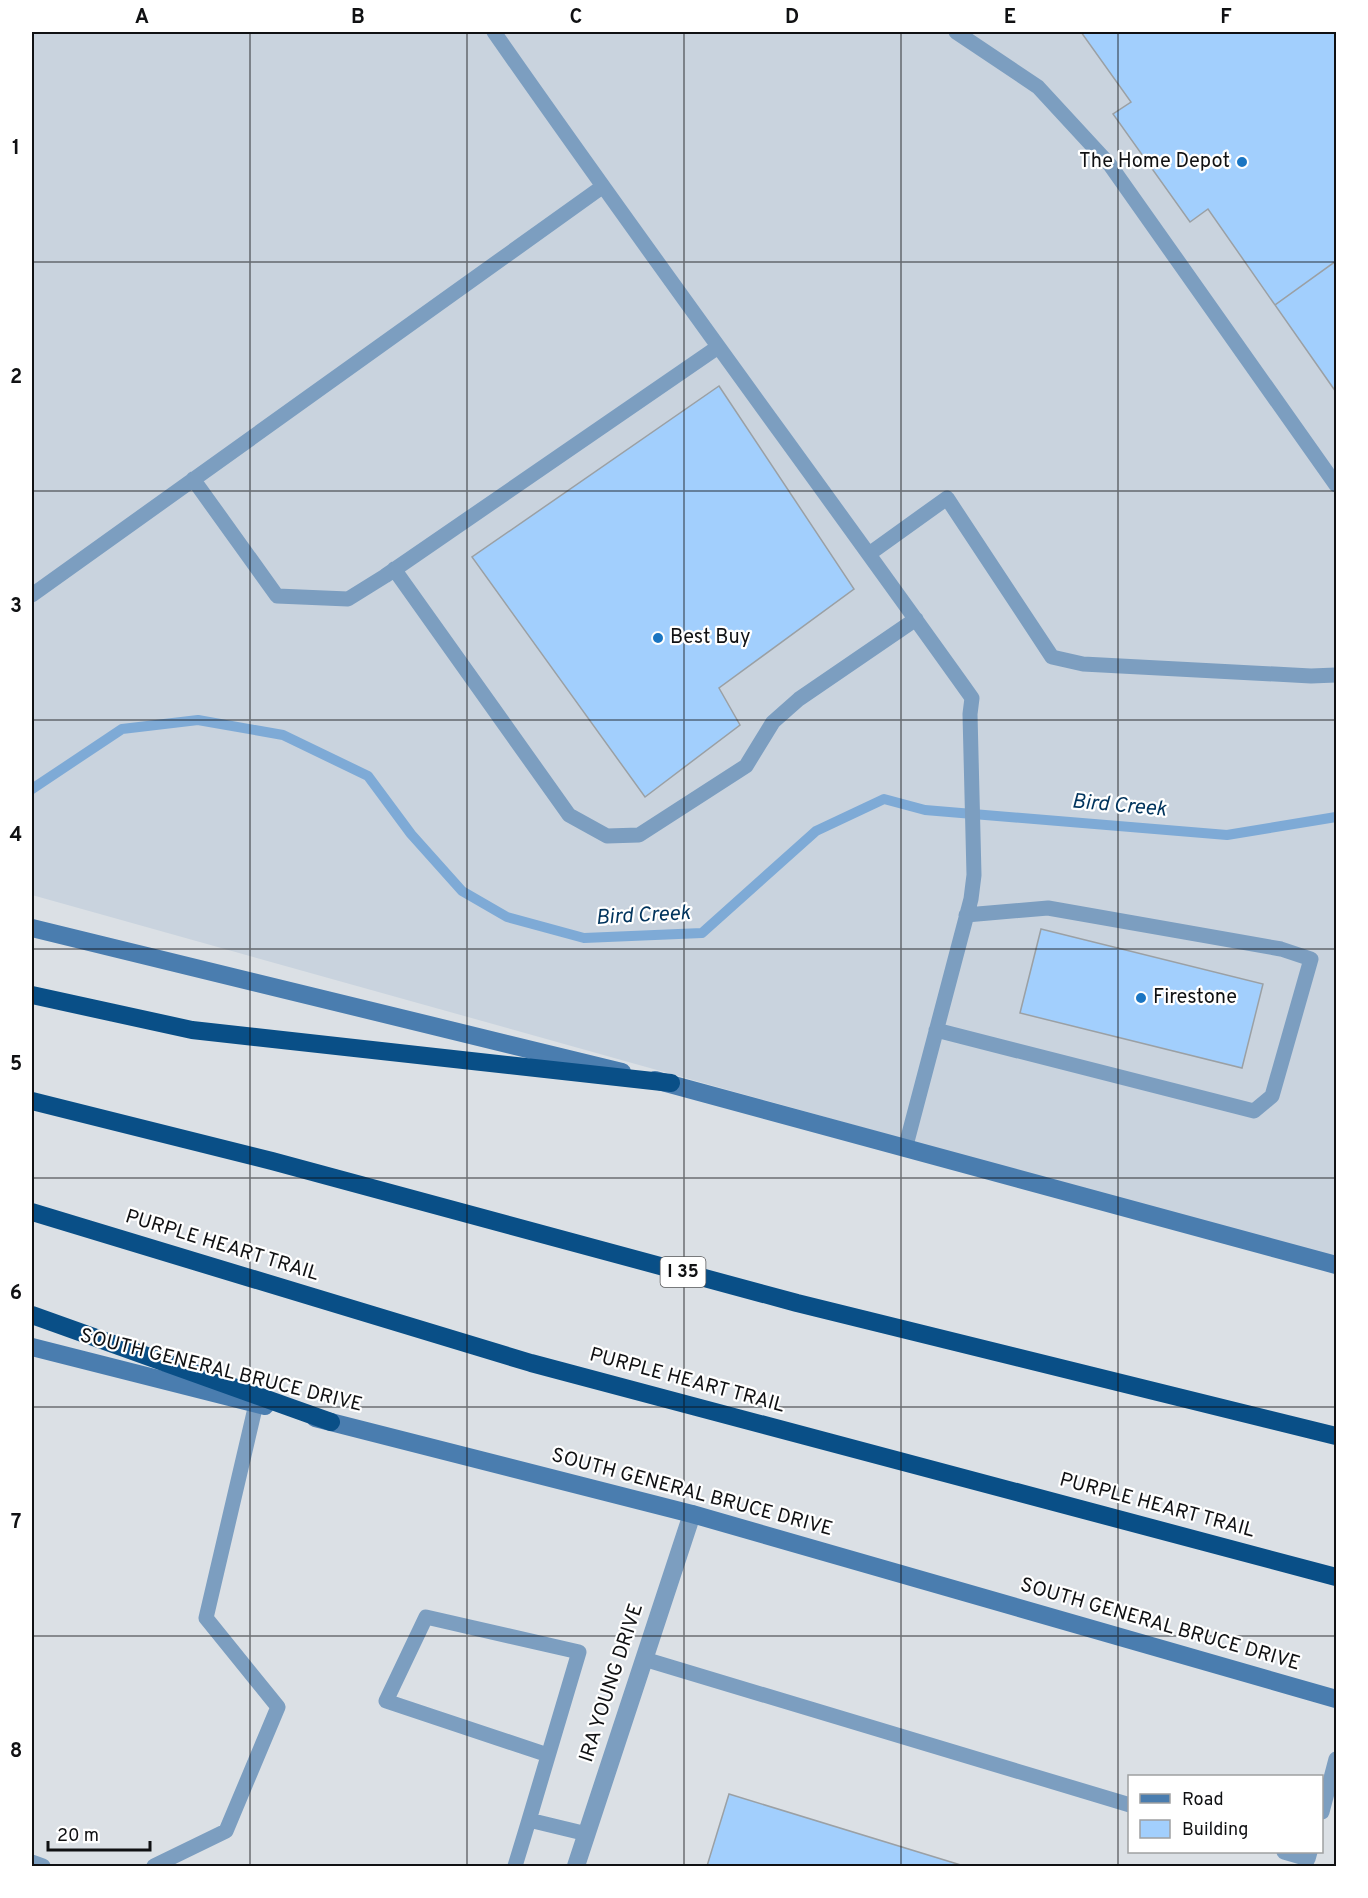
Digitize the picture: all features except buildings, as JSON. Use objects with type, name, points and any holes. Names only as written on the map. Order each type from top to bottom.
[{"type":"highway","points":[[32,995],[192,1030],[671,1083]]},
{"type":"highway","name":"I 35","points":[[32,1101],[272,1161],[797,1303],[1336,1436]]},
{"type":"highway","name":"PURPLE HEART TRAIL","points":[[32,1212],[531,1363],[1336,1578]]},
{"type":"highway","points":[[32,1315],[331,1422]]},
{"type":"main road","points":[[32,928],[671,1083],[905,1149],[1336,1265]]},
{"type":"main road","name":"SOUTH GENERAL BRUCE DRIVE","points":[[32,1347],[692,1514],[1336,1699]]},
{"type":"street","name":"IRA YOUNG DRIVE","points":[[576,1866],[692,1514]]},
{"type":"lane","points":[[494,32],[602,187],[972,698],[970,714],[974,875],[966,915],[905,1149]]},
{"type":"lane","points":[[956,32],[1038,87],[1110,165],[1336,485]]},
{"type":"lane","points":[[32,595],[602,187]]},
{"type":"lane","points":[[193,479],[277,596],[348,599],[718,347]]},
{"type":"lane","points":[[869,554],[947,498],[1052,657],[1083,664],[1311,676],[1336,675]]},
{"type":"lane","points":[[394,569],[569,815],[607,836],[639,834],[746,766],[773,722],[799,699],[916,619]]},
{"type":"lane","points":[[936,1030],[1254,1111],[1272,1096],[1311,959],[1281,949],[1048,908],[966,915]]},
{"type":"lane","points":[[154,1866],[226,1831],[278,1707],[206,1618],[256,1404]]},
{"type":"lane","points":[[515,1866],[579,1652],[426,1617],[386,1701],[548,1755]]},
{"type":"lane","points":[[644,1659],[1128,1804]]},
{"type":"lane","points":[[1323,1808],[1336,1759]]},
{"type":"lane","points":[[529,1820],[587,1834]]},
{"type":"lane","points":[[1291,1853],[1312,1859]]},
{"type":"lane","points":[[32,1862],[43,1866]]},
{"type":"shaded area","points":[[32,32],[1336,32],[1336,1260],[32,895]]},
{"type":"waterway","name":"Bird Creek","points":[[32,789],[122,729],[198,720],[283,735],[368,776],[411,834],[462,891],[507,917],[584,938],[702,933],[816,831],[884,799],[925,810],[1227,835],[1336,817]]},
{"type":"place","name":"The Home Depot","points":[[1242,162]]},
{"type":"place","name":"Best Buy","points":[[658,638]]},
{"type":"place","name":"Firestone","points":[[1141,998]]}]
